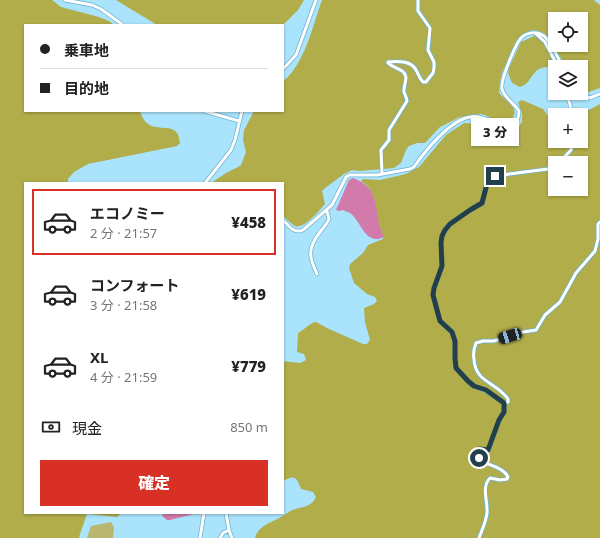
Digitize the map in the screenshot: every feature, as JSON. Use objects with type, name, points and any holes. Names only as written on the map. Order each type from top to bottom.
[{"type":"street","points":[[65,0],[92,5],[101,9],[122,24]]},
{"type":"street","points":[[284,67],[296,55],[316,0]]},
{"type":"street","points":[[382,173],[382,150],[389,140],[389,130],[407,101],[404,93],[407,77],[402,71],[390,65],[388,62],[403,62],[414,67],[423,82],[426,82],[433,73],[434,62],[428,50],[430,28],[418,12],[418,0]]},
{"type":"street","points":[[535,33],[545,42],[554,60]]},
{"type":"street","points":[[284,221],[294,230],[300,232],[327,211],[334,202],[346,177],[349,175],[372,175],[410,169],[441,134],[465,118],[476,116],[485,119],[498,127],[505,128],[513,126],[519,116],[519,111],[504,94],[502,90],[502,79],[521,38],[529,34],[540,34],[547,39],[559,60]]},
{"type":"street","points":[[588,97],[590,98],[600,94]]},
{"type":"street","points":[[206,112],[239,121]]},
{"type":"street","points":[[210,114],[215,112]]},
{"type":"street","points":[[206,182],[231,150],[242,112]]},
{"type":"street","points":[[504,403],[486,390],[474,386],[456,368],[455,341],[452,332],[440,321],[433,295],[442,266],[442,236],[450,224],[482,203],[486,184],[490,178],[548,169]]},
{"type":"street","points":[[316,274],[310,253],[316,238],[329,219],[327,211]]},
{"type":"street","points":[[504,403],[508,402],[505,393],[483,379],[477,373],[474,366],[476,343],[483,341],[494,341],[517,333],[536,330],[545,315],[560,302],[576,273],[595,251],[598,239],[598,224],[600,222]]},
{"type":"street","points":[[479,538],[485,524],[487,513],[486,486],[488,480],[490,478],[504,481],[508,477],[504,472],[479,458],[476,454],[479,449],[488,450],[499,420],[504,412],[504,403]]},
{"type":"street","points":[[200,538],[204,514]]},
{"type":"street","points":[[226,514],[232,538]]},
{"type":"street","points":[[220,538],[226,530],[229,530]]},
{"type":"shaded area","points":[[0,0],[52,0],[61,7],[99,17],[113,24],[24,24],[24,112],[140,112],[144,120],[150,125],[174,130],[178,135],[180,143],[177,146],[88,164],[74,172],[68,179],[68,182],[24,182],[24,514],[87,514],[79,537],[80,538],[0,538]]},
{"type":"shaded area","points":[[116,0],[304,0],[298,10],[284,24],[155,24]]},
{"type":"shaded area","points":[[322,0],[594,0],[600,5],[600,88],[588,92],[588,60],[562,60],[557,52],[588,52],[588,12],[548,12],[548,38],[545,34],[538,31],[532,30],[527,32],[519,40],[503,69],[499,93],[512,105],[515,113],[511,121],[503,125],[481,114],[460,117],[440,127],[425,143],[417,143],[409,146],[401,163],[394,168],[360,171],[352,170],[344,174],[322,191],[325,204],[319,211],[307,222],[302,225],[295,226],[284,217],[284,182],[212,182],[241,165],[246,152],[243,140],[244,130],[253,112],[284,112],[284,80],[297,66],[307,44]]},
{"type":"shaded area","points":[[534,36],[538,38],[545,44],[552,60],[548,60],[548,67],[541,68],[525,85],[520,87],[512,83],[508,73],[521,42]]},
{"type":"shaded area","points":[[522,100],[543,109],[548,116],[548,148],[588,148],[588,110],[600,104],[600,538],[255,538],[262,527],[292,510],[309,505],[316,497],[313,492],[301,489],[295,478],[293,477],[284,481],[284,361],[300,363],[306,360],[304,354],[297,352],[298,333],[312,323],[316,322],[363,344],[367,344],[370,340],[365,322],[364,308],[374,304],[377,301],[375,297],[367,294],[354,283],[349,268],[350,264],[363,253],[368,245],[383,239],[377,218],[374,197],[369,188],[361,181],[363,179],[380,180],[406,174],[419,167],[446,135],[464,123],[479,124],[490,131],[508,136],[516,131],[522,122],[522,114],[518,102]]},
{"type":"shaded area","points":[[353,178],[369,188],[373,195],[383,235],[383,237],[379,239],[374,239],[367,235],[351,214],[343,210],[336,210],[349,180]]},
{"type":"shaded area","points":[[87,514],[120,514],[117,517]]},
{"type":"shaded area","points":[[163,514],[194,514],[170,520],[167,520],[162,516]]},
{"type":"shaded area","points":[[111,522],[114,527],[113,538],[87,538],[91,526]]},
{"type":"route","points":[[479,458],[477,457],[476,451],[479,449],[488,450],[499,420],[504,412],[504,403],[486,390],[474,386],[456,368],[455,341],[452,332],[440,321],[433,295],[436,281],[442,266],[441,243],[445,230],[450,224],[482,203],[486,184],[490,178],[495,176]]}]
